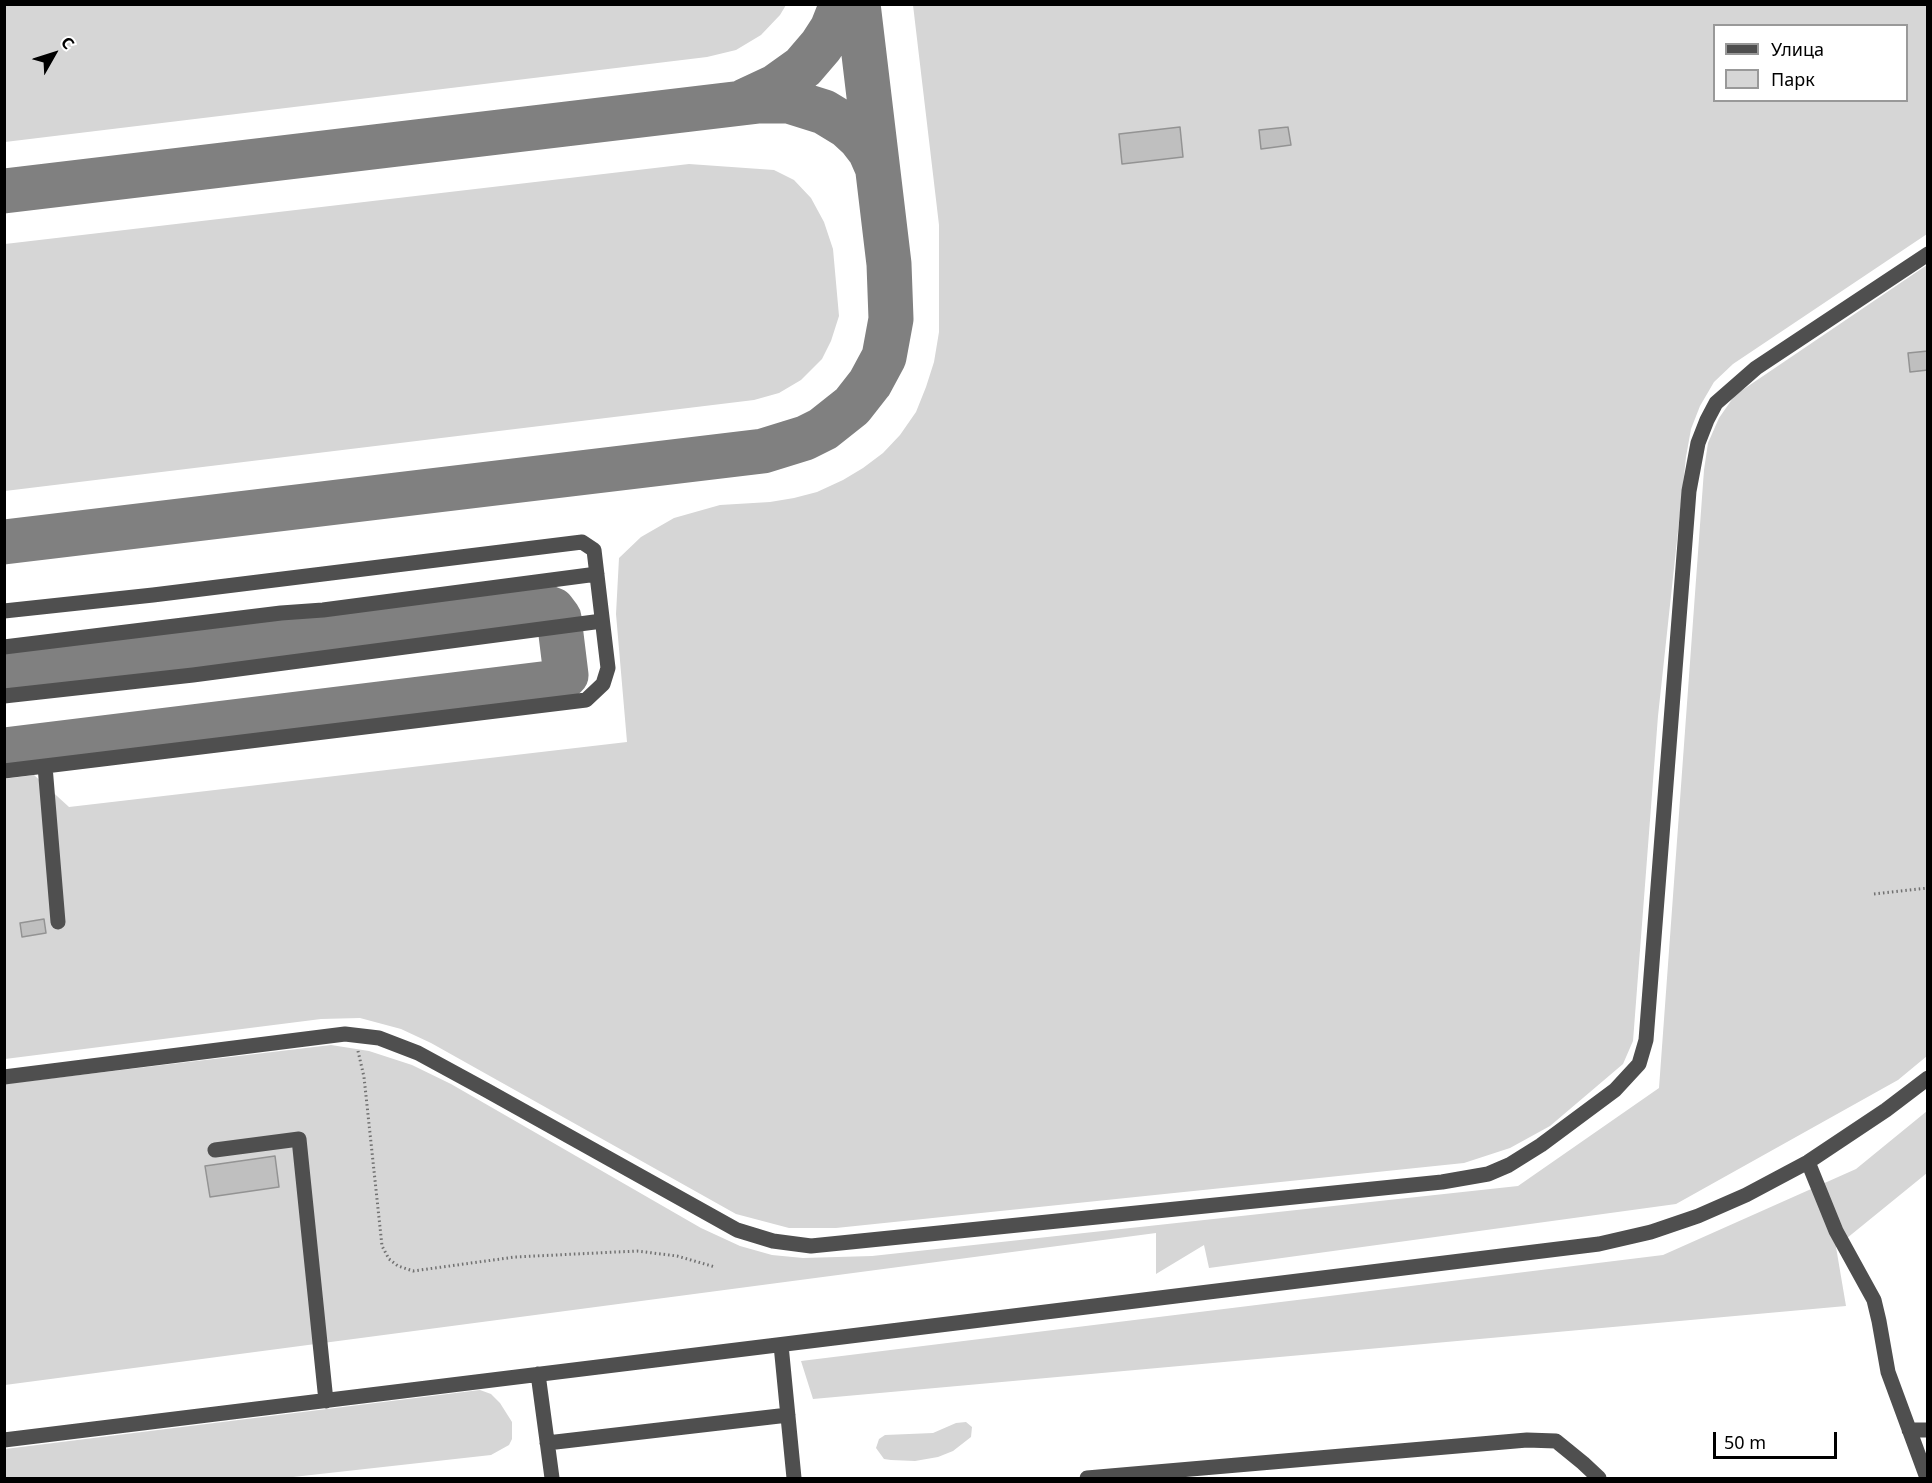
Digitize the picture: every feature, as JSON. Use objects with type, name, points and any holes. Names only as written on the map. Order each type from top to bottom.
[{"type":"street","points":[[4,1077],[345,1034],[379,1038],[418,1053],[736,1230],[773,1241],[810,1246],[1442,1182],[1488,1174],[1509,1165],[1541,1145],[1615,1090],[1639,1064],[1646,1040],[1689,491],[1698,443],[1707,420],[1716,403],[1756,368],[1928,254]]},
{"type":"street","points":[[4,611],[582,542],[594,550],[608,668],[603,684],[586,700],[4,771]]},
{"type":"street","points":[[4,647],[281,613],[323,610],[597,574]]},
{"type":"street","points":[[4,696],[193,675],[602,621]]},
{"type":"street","points":[[45,766],[58,922]]},
{"type":"street","points":[[4,1440],[1599,1244],[1651,1232],[1698,1216],[1746,1195],[1808,1162],[1886,1110],[1928,1078]]},
{"type":"street","points":[[215,1150],[299,1139],[326,1401]]},
{"type":"street","points":[[1808,1162],[1836,1231],[1874,1300],[1888,1372],[1926,1479]]},
{"type":"street","points":[[781,1345],[794,1479]]},
{"type":"street","points":[[538,1374],[552,1479]]},
{"type":"street","points":[[547,1443],[788,1415]]},
{"type":"street","points":[[1909,1430],[1928,1430]]},
{"type":"street","points":[[1087,1479],[1527,1440],[1556,1441],[1583,1462],[1599,1479]]},
{"type":"path","points":[[1874,894],[1928,888]]},
{"type":"path","points":[[354,1035],[364,1077],[382,1246],[389,1259],[398,1266],[413,1271],[515,1257],[637,1251],[676,1256],[715,1267]]},
{"type":"green space","points":[[4,5],[786,5],[761,35],[736,50],[707,57],[5,142]]},
{"type":"green space","points":[[913,5],[1927,5],[1927,234],[1733,364],[1714,382],[1700,406],[1691,429],[1658,716],[1633,1041],[1623,1064],[1550,1126],[1510,1148],[1464,1163],[836,1228],[789,1228],[736,1214],[431,1043],[401,1029],[360,1018],[321,1019],[5,1059],[4,779],[34,775],[69,807],[627,742],[616,614],[619,558],[641,537],[674,518],[720,505],[770,502],[817,492],[863,468],[883,453],[900,435],[916,412],[934,362],[939,332],[939,225]]},
{"type":"green space","points":[[689,164],[774,170],[794,180],[811,198],[824,222],[833,249],[839,316],[822,359],[801,380],[779,393],[754,400],[5,491],[5,244]]},
{"type":"green space","points":[[1927,265],[1927,1056],[1898,1080],[1676,1204],[1209,1268],[1204,1245],[1156,1274],[1156,1233],[5,1385],[4,1084],[331,1045],[369,1051],[412,1065],[451,1084],[701,1228],[740,1246],[772,1255],[803,1258],[872,1256],[1518,1186],[1659,1088],[1704,470],[1708,443],[1719,418],[1735,395]]},
{"type":"green space","points":[[1927,1111],[1927,1173],[1836,1247],[1846,1306],[813,1399],[801,1361],[1663,1255],[1856,1169]]},
{"type":"green space","points":[[480,1390],[491,1394],[500,1403],[512,1422],[512,1439],[509,1445],[491,1455],[284,1478],[5,1478],[5,1449]]},
{"type":"green space","points":[[966,1422],[972,1427],[971,1437],[953,1451],[938,1457],[915,1461],[884,1459],[876,1448],[879,1439],[885,1435],[933,1433],[956,1423]]},
{"type":"building","points":[[1180,127],[1183,157],[1122,164],[1119,134]]},
{"type":"building","points":[[1288,127],[1291,145],[1261,149],[1259,130]]},
{"type":"building","points":[[1928,351],[1928,370],[1910,372],[1908,353]]},
{"type":"building","points":[[44,919],[46,933],[22,937],[20,923]]},
{"type":"building","points":[[275,1156],[279,1187],[210,1197],[205,1166]]},
{"type":"taxiway","points":[[745,101],[775,87],[803,67],[832,29],[842,4]]},
{"type":"taxiway","points":[[4,542],[763,451],[805,438],[823,429],[852,406],[870,383],[884,357],[891,319],[889,264],[858,4]]},
{"type":"taxiway","points":[[4,191],[759,101],[789,101],[824,112],[847,126],[860,138],[870,151],[877,167]]},
{"type":"taxiway","points":[[4,671],[543,606],[553,610],[559,618],[566,675],[558,682],[4,750]]}]
